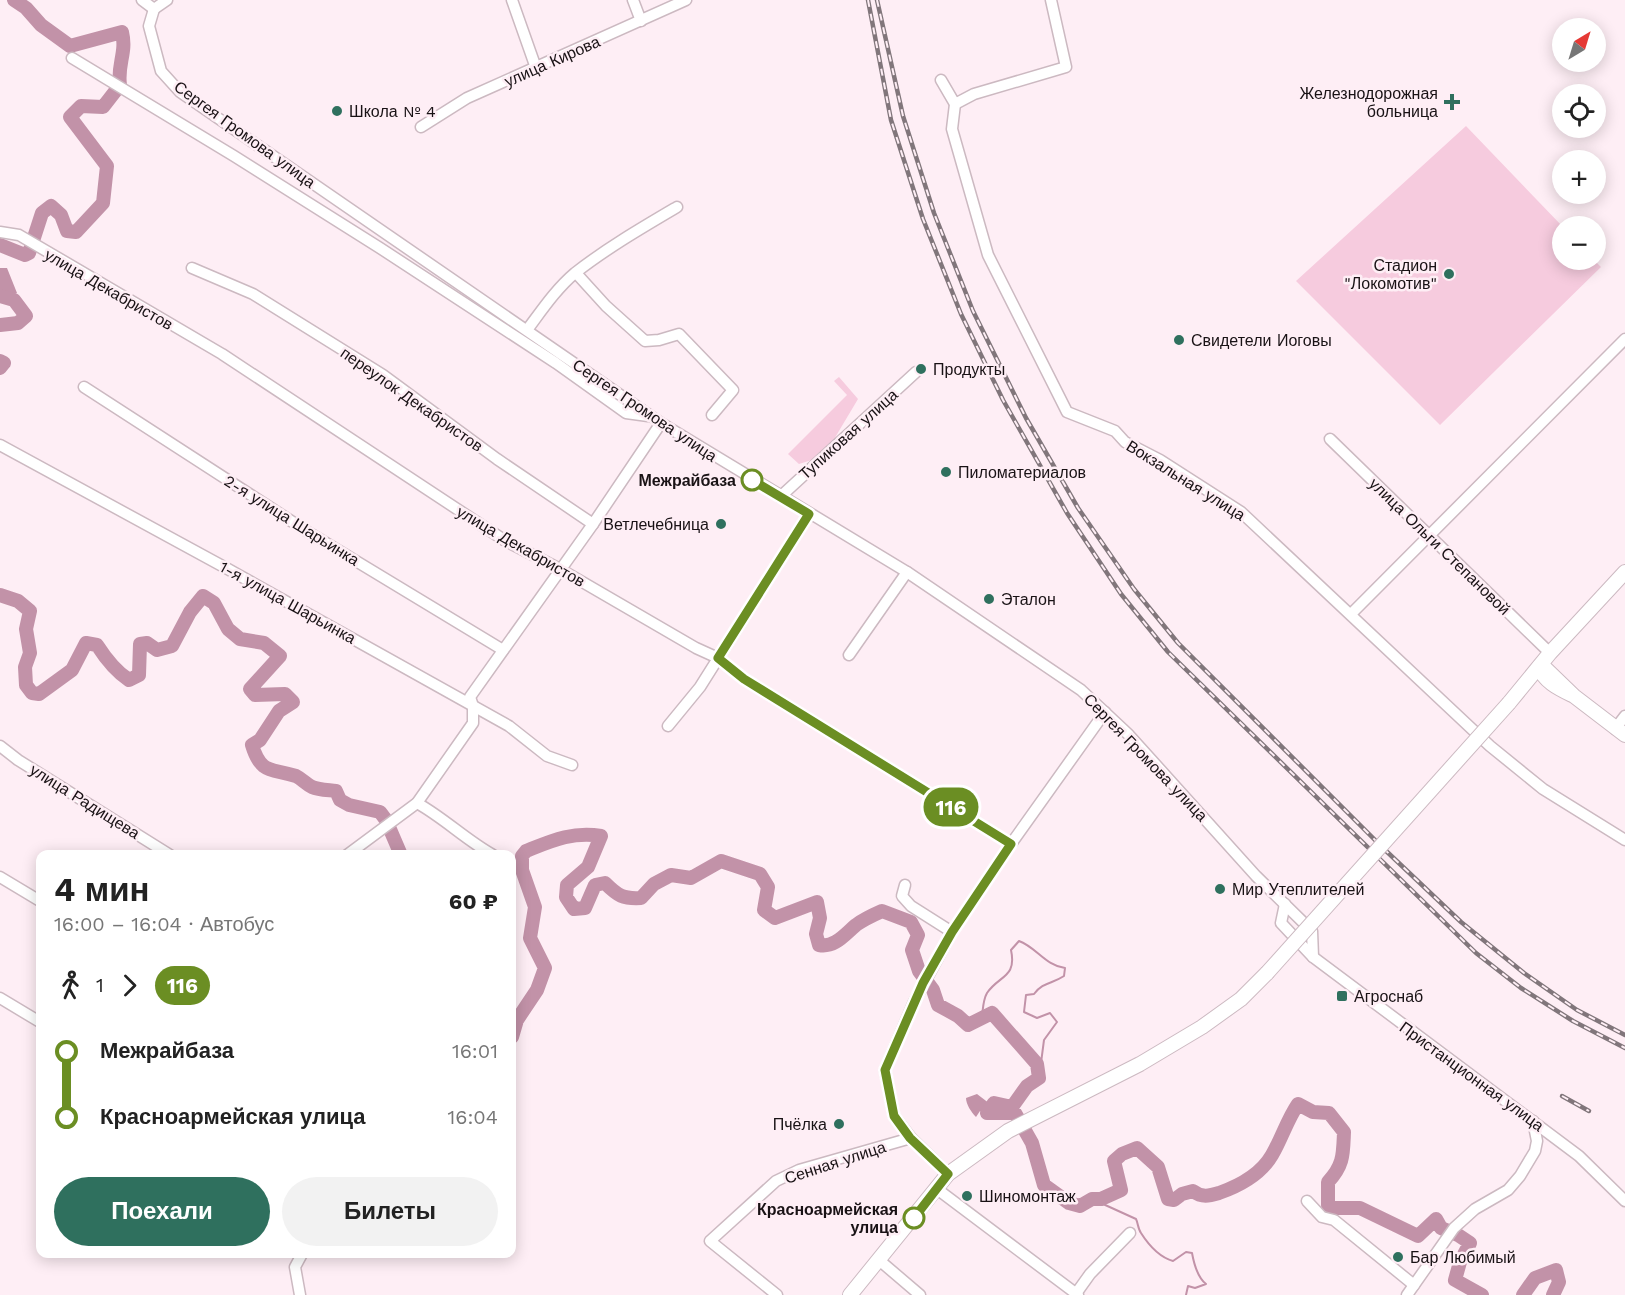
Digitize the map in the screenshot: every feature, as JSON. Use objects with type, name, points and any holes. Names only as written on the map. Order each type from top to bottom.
[{"type":"main road","points":[[850,1295],[948,1174],[1008,1131],[1140,1064],[1202,1027],[1241,999],[1267,973],[1509,703],[1550,653],[1625,572]]},
{"type":"main road","points":[[1550,653],[1559,685]]},
{"type":"main road","points":[[1539,667],[1546,669],[1559,685],[1620,732]]},
{"type":"main road","points":[[1520,690],[1537,685],[1559,685]]},
{"type":"street","points":[[142,0],[154,9],[167,0]]},
{"type":"street","points":[[512,0],[536,68]]},
{"type":"street","points":[[633,0],[641,21]]},
{"type":"street","name":"улица Кирова","points":[[421,127],[467,99],[686,0]]},
{"type":"street","points":[[941,80],[955,104],[974,94],[1066,67],[1052,0]]},
{"type":"street","name":"Сергея Громова улица","points":[[154,9],[149,26],[161,71],[180,92],[656,420],[906,572],[1003,635],[1081,690],[1129,735],[1257,876],[1312,931],[1313,957]]},
{"type":"street","points":[[72,58],[380,248],[556,363],[626,412],[656,420],[593,524],[470,697],[473,706],[473,723],[417,803],[354,850]]},
{"type":"street","name":"Вокзальная улица","points":[[955,104],[952,129],[988,255],[1067,412],[1114,431],[1125,442],[1160,460],[1242,512],[1484,740],[1543,789],[1625,840]]},
{"type":"street","points":[[527,330],[546,304],[576,273],[640,229],[677,207]]},
{"type":"street","name":"улица Декабристов","points":[[0,232],[19,235],[222,354],[504,540],[560,569],[696,648],[718,658],[753,684],[1011,844]]},
{"type":"street","name":"переулок Декабристов","points":[[192,268],[253,294],[373,369],[497,459],[593,524]]},
{"type":"street","points":[[576,273],[613,313],[645,341],[659,340],[679,334],[734,390],[712,415]]},
{"type":"street","points":[[1351,614],[1625,339]]},
{"type":"street","name":"Тупиковая улица","points":[[780,497],[916,372]]},
{"type":"street","name":"2-я улица Шарьинка","points":[[84,387],[308,532],[503,650]]},
{"type":"street","name":"улица Ольги Степановой","points":[[1330,438],[1550,653]]},
{"type":"street","name":"1-я улица Шарьинка","points":[[0,445],[509,726],[547,756],[572,765]]},
{"type":"street","points":[[668,726],[700,687],[809,514]]},
{"type":"street","points":[[849,655],[906,572]]},
{"type":"street","points":[[948,1174],[910,1138],[894,1116],[885,1070],[926,979],[952,932],[1011,844],[1105,712]]},
{"type":"street","points":[[1620,732],[1625,716]]},
{"type":"street","name":"улица Радищева","points":[[0,746],[18,760],[162,850]]},
{"type":"street","points":[[417,803],[435,813],[484,850]]},
{"type":"street","points":[[0,876],[36,898]]},
{"type":"street","points":[[905,885],[902,896],[907,901],[952,932]]},
{"type":"street","name":"Пристанционная улица","points":[[1285,904],[1281,922],[1313,957],[1579,1156],[1625,1201]]},
{"type":"street","points":[[0,998],[36,1020]]},
{"type":"street","points":[[1407,1295],[1452,1232],[1475,1209],[1508,1190],[1530,1161],[1537,1141],[1533,1121]]},
{"type":"street","points":[[1537,1141],[1548,1132]]},
{"type":"street","name":"Сенная улица","points":[[777,1295],[710,1241],[776,1181],[799,1170],[910,1138]]},
{"type":"street","points":[[937,1189],[1076,1294],[1090,1274],[1131,1233]]},
{"type":"street","points":[[1307,1201],[1322,1217],[1334,1220],[1414,1285]]},
{"type":"street","points":[[300,1258],[295,1267],[300,1295]]},
{"type":"street","points":[[879,1260],[920,1295]]},
{"type":"shaded area","name":"Стадион \"Локомотив\"","points":[[1466,126],[1552,216],[1552,270],[1598,270],[1440,425],[1296,281]]},
{"type":"shaded area","points":[[0,268],[7,268],[17,293],[3,298],[0,292]]},
{"type":"shaded area","points":[[839,377],[858,399],[830,446],[818,458],[799,464],[788,454],[847,395],[834,381]]},
{"type":"shaded area","points":[[977,1094],[994,1107],[992,1112],[985,1114],[980,1111],[976,1117],[974,1115],[966,1098]]},
{"type":"waterway","points":[[14,0],[26,8],[41,25],[70,46],[122,32],[120,85]]},
{"type":"waterway","points":[[0,245],[25,255],[29,253],[42,213],[51,206],[61,215],[67,231],[76,232],[103,203],[107,166],[70,117],[81,106],[103,107],[117,89]]},
{"type":"waterway","points":[[0,296],[14,300],[26,316],[18,323],[0,325]]},
{"type":"waterway","points":[[0,361],[4,363],[0,368]]},
{"type":"waterway","points":[[0,595],[18,601],[30,611],[26,629],[30,653],[25,667],[26,685],[32,693],[39,694],[72,670],[86,643],[97,645],[119,673],[129,680],[139,675],[140,644],[147,643],[157,650],[172,646],[190,612],[203,596],[214,603],[228,629],[240,639],[264,643],[280,656],[250,689],[255,695],[285,694],[293,702],[279,711],[260,740],[252,745],[259,761],[268,769],[296,776],[312,787],[336,791],[340,800],[349,805],[380,812],[386,820],[399,850]]},
{"type":"waterway","points":[[516,1023],[537,990],[545,968],[530,938],[535,907],[522,870],[522,856],[526,851],[572,836],[601,836],[588,867],[567,885],[566,897],[574,909],[585,908],[595,885],[605,883],[621,896],[641,898],[654,884],[671,875],[691,878],[721,861],[760,874],[768,887],[764,910],[775,918],[817,902],[820,918],[816,934],[819,945],[835,942],[859,923],[882,911],[911,922],[918,935],[912,950],[919,971],[933,990],[938,1005],[958,1016],[968,1025],[992,1013],[1037,1064],[1039,1078],[1027,1086],[1012,1107],[994,1103],[987,1113],[1015,1113],[1032,1143],[1044,1185],[1069,1203],[1080,1206],[1092,1199],[1101,1199],[1121,1190],[1114,1161],[1122,1154],[1137,1148],[1158,1167],[1168,1199],[1174,1200],[1182,1194],[1193,1191],[1206,1196],[1227,1190],[1242,1183],[1267,1162],[1276,1149],[1298,1104],[1313,1112],[1329,1113],[1344,1132],[1340,1165],[1328,1182],[1328,1205],[1334,1208],[1360,1208],[1418,1236],[1436,1219],[1441,1228],[1470,1243],[1460,1262],[1455,1280],[1482,1295]]},
{"type":"waterway","points":[[982,1016],[987,993],[1009,971],[1012,959],[1011,950],[1019,941],[1031,947],[1052,964],[1065,968],[1064,976],[1044,985],[1034,994],[1026,995],[1024,1012],[1037,1018],[1050,1013],[1057,1022],[1044,1040],[1039,1078]]},
{"type":"waterway","points":[[1092,1199],[1136,1219],[1147,1241],[1168,1259],[1173,1261],[1186,1252],[1192,1253],[1198,1274],[1206,1284],[1195,1288],[1188,1286],[1186,1295]]},
{"type":"waterway","points":[[1523,1295],[1535,1278],[1556,1270],[1559,1282],[1553,1295]]},
{"type":"railway","points":[[868,0],[891,120],[923,219],[961,314],[1003,400],[1067,513],[1121,594],[1168,652],[1476,953],[1521,988],[1573,1021],[1625,1048]]},
{"type":"railway","points":[[877,0],[903,116],[934,213],[973,311],[1026,418],[1078,508],[1134,589],[1178,643],[1383,848],[1461,922],[1524,973],[1577,1010],[1625,1035]]},
{"type":"railway","points":[[1562,1096],[1589,1111]]},
{"type":"bus line","name":"116","points":[[752,480],[809,514],[718,658],[744,679],[1011,844],[952,932],[923,983],[885,1070],[888,1095],[894,1116],[910,1138],[948,1174],[914,1218]]},
{"type":"place","name":"Железнодорожная больница","points":[[1452,102]]},
{"type":"place","name":"Школа № 4","points":[[337,111]]},
{"type":"place","name":"Стадион \"Локомотив\"","points":[[1449,274]]},
{"type":"place","name":"Свидетели Иоговы","points":[[1179,340]]},
{"type":"place","name":"Продукты","points":[[921,369]]},
{"type":"place","name":"Пиломатериалов","points":[[946,472]]},
{"type":"place","name":"Межрайбаза","points":[[752,480]]},
{"type":"place","name":"Ветлечебница","points":[[721,524]]},
{"type":"place","name":"Эталон","points":[[989,599]]},
{"type":"place","name":"Мир Утеплителей","points":[[1220,889]]},
{"type":"place","name":"Агроснаб","points":[[1342,996]]},
{"type":"place","name":"Пчёлка","points":[[839,1124]]},
{"type":"place","name":"Шиномонтаж","points":[[967,1196]]},
{"type":"place","name":"Красноармейская улица","points":[[914,1218]]},
{"type":"place","name":"Бар Любимый","points":[[1398,1257]]}]
